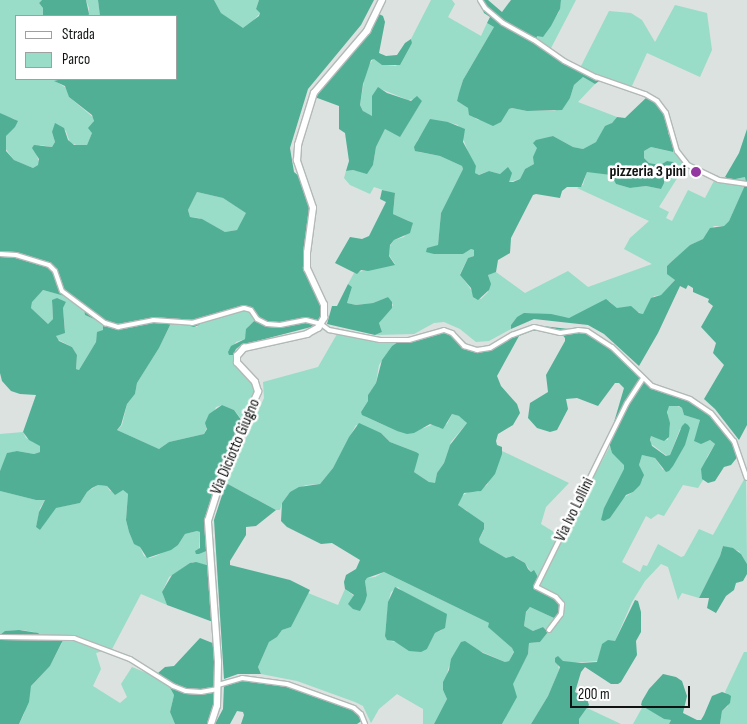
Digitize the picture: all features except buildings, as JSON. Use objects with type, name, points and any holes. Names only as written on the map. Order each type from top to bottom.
[{"type":"main road","points":[[322,324],[326,309],[307,269],[312,208],[311,197],[297,161],[298,145],[314,93],[367,30],[382,0]]},
{"type":"main road","name":"Via Diciotto Giugno","points":[[211,724],[216,714],[218,649],[208,521],[226,464],[258,392],[255,382],[237,363],[237,356],[244,348],[307,334],[322,324]]},
{"type":"street","points":[[480,0],[485,8],[503,23],[534,40],[564,61],[596,77],[645,94],[657,101],[666,113],[677,151],[688,165],[719,180],[747,184]]},
{"type":"street","points":[[0,254],[16,255],[53,268],[62,291],[112,326],[124,327],[153,320],[192,322],[244,308],[251,310],[257,319],[267,324],[280,326],[306,320],[322,324],[329,330],[380,340],[409,340],[444,330],[452,333],[464,346],[477,350],[490,348],[512,335],[534,327],[560,333],[582,330],[607,343],[643,378],[659,390],[690,399],[712,413],[734,441],[747,478]]},
{"type":"street","name":"Via Ivo Lollini","points":[[549,630],[561,614],[562,604],[556,597],[536,587],[627,403],[643,378]]},
{"type":"street","points":[[0,637],[78,639],[130,659],[163,680],[186,691],[196,692],[218,687],[231,679],[242,678],[287,684],[354,708],[361,714],[366,724]]},
{"type":"green space","points":[[0,0],[42,0],[39,3],[43,8],[43,15],[15,15],[15,80],[58,80],[55,81],[68,89],[69,97],[94,118],[92,133],[87,145],[80,146],[70,143],[66,131],[61,127],[52,132],[55,142],[52,147],[40,145],[35,150],[39,162],[33,168],[14,160],[5,148],[6,136],[15,119],[5,117],[0,113]]},
{"type":"green space","points":[[42,0],[86,0],[89,14],[43,15],[43,8],[39,3]]},
{"type":"green space","points":[[86,0],[98,0],[100,15],[88,15],[89,8]]},
{"type":"green space","points":[[98,0],[214,0],[221,13],[243,28],[259,16],[260,13],[256,9],[259,0],[374,0],[361,25],[308,89],[290,148],[294,172],[301,178],[311,204],[305,262],[320,295],[323,316],[311,327],[241,345],[233,355],[229,355],[228,352],[231,346],[245,339],[246,329],[257,318],[246,307],[203,319],[199,325],[194,327],[172,321],[159,348],[137,383],[135,394],[127,404],[121,425],[117,430],[159,449],[169,442],[204,434],[207,429],[205,423],[209,414],[222,405],[234,410],[242,421],[208,510],[209,550],[199,554],[196,554],[195,551],[200,548],[200,532],[197,531],[185,534],[178,545],[171,550],[147,558],[140,547],[134,544],[129,532],[126,520],[128,494],[123,490],[115,495],[107,486],[98,485],[87,492],[80,503],[56,508],[40,530],[36,527],[39,512],[45,500],[36,500],[0,491],[0,471],[7,453],[17,451],[34,454],[40,452],[40,446],[29,440],[23,432],[36,395],[20,394],[11,391],[2,381],[0,373],[0,113],[18,121],[6,136],[6,151],[14,160],[33,168],[38,165],[39,159],[32,148],[34,145],[52,147],[55,142],[52,132],[55,123],[64,128],[68,140],[74,145],[87,145],[92,133],[88,128],[94,121],[92,115],[69,97],[65,86],[54,81],[178,80],[178,15],[100,15]],"holes":[[[197,192],[223,198],[246,213],[237,230],[225,232],[202,219],[190,217],[188,210]],[[43,290],[72,298],[84,309],[85,315],[103,323],[103,330],[97,332],[96,342],[79,370],[76,369],[77,355],[72,347],[59,341],[56,336],[65,333],[63,308],[66,302],[57,298],[52,300],[53,319],[48,324],[31,308],[32,302]]]},
{"type":"green space","points":[[214,0],[259,0],[256,9],[260,13],[247,28],[243,29],[221,13]]},
{"type":"green space","points":[[431,0],[452,0],[455,4],[448,17],[481,36],[487,23],[494,27],[463,80],[457,101],[468,108],[476,119],[479,120],[512,108],[527,111],[555,111],[570,98],[574,85],[583,77],[595,84],[578,102],[617,117],[596,142],[583,149],[573,147],[553,136],[540,140],[534,164],[525,169],[520,179],[509,182],[505,170],[500,174],[489,171],[478,175],[475,173],[476,166],[470,157],[458,125],[448,122],[429,123],[417,141],[419,152],[440,156],[462,166],[463,169],[441,213],[438,245],[434,247],[434,254],[463,254],[471,249],[474,250],[474,256],[468,258],[460,274],[474,294],[481,299],[488,292],[490,281],[488,275],[490,273],[496,272],[525,293],[568,271],[588,287],[652,264],[624,249],[630,238],[649,221],[577,188],[583,185],[587,171],[611,175],[616,184],[630,188],[646,186],[661,189],[664,172],[676,166],[674,162],[667,161],[660,165],[649,163],[644,158],[644,151],[651,147],[672,152],[674,149],[683,160],[688,161],[659,207],[669,212],[666,218],[672,221],[688,190],[705,198],[717,175],[720,178],[725,177],[731,180],[745,177],[746,184],[729,221],[724,226],[714,226],[703,239],[690,245],[667,266],[675,280],[661,295],[654,296],[643,314],[628,308],[617,308],[609,301],[569,318],[530,313],[517,317],[511,325],[511,329],[489,341],[476,342],[460,329],[444,322],[434,323],[414,334],[375,335],[382,332],[379,323],[393,305],[388,297],[373,303],[356,305],[347,303],[352,287],[348,284],[354,273],[395,264],[389,255],[390,246],[394,240],[404,237],[412,226],[409,221],[393,214],[395,194],[374,187],[370,194],[350,185],[344,178],[346,171],[353,170],[367,173],[373,165],[376,147],[385,129],[400,136],[422,101],[408,100],[381,89],[372,99],[372,116],[365,114],[360,105],[366,69],[374,58],[386,65],[396,66],[412,43],[411,39]]},
{"type":"green space","points":[[479,0],[488,0],[502,12],[511,0],[561,0],[560,9],[551,26],[543,37],[537,36],[536,42],[555,54],[559,60],[571,66],[587,69],[602,79],[595,84],[583,77],[574,85],[570,98],[562,110],[527,111],[512,108],[509,109],[501,122],[493,126],[469,115],[468,108],[457,101],[459,93],[463,80],[494,27],[487,23],[490,17],[484,13]]},
{"type":"green space","points":[[561,0],[576,0],[550,50],[536,42],[535,39],[537,36],[545,34],[559,12]]},
{"type":"green space","points":[[675,5],[707,13],[712,50],[700,77],[647,53],[631,88],[580,68],[609,11],[631,13],[642,20],[655,42]]},
{"type":"green space","points":[[379,14],[383,16],[385,22],[379,53],[386,56],[397,55],[405,43],[411,39],[412,43],[400,65],[382,65],[374,59],[371,60],[363,84],[360,105],[363,111],[372,116],[372,96],[378,87],[387,93],[411,101],[417,96],[422,101],[400,137],[385,129],[376,147],[373,165],[367,174],[353,170],[346,171],[349,161],[345,133],[339,129],[339,106],[312,96]]},
{"type":"green space","points":[[647,97],[658,105],[664,114],[668,124],[668,133],[674,145],[673,152],[651,147],[644,151],[644,158],[649,163],[660,165],[667,161],[674,162],[676,165],[664,172],[664,183],[661,189],[646,186],[630,188],[616,184],[611,175],[587,172],[581,187],[567,187],[562,191],[560,198],[533,195],[511,238],[510,253],[498,260],[496,272],[488,275],[491,284],[489,290],[478,300],[473,297],[471,288],[460,275],[468,258],[474,256],[474,250],[471,249],[463,254],[434,254],[426,252],[427,248],[438,245],[441,213],[463,169],[462,166],[440,156],[415,151],[414,147],[430,119],[448,122],[465,129],[463,142],[476,166],[475,173],[479,175],[489,171],[500,174],[508,167],[512,173],[509,182],[513,182],[520,179],[525,169],[534,164],[533,157],[537,148],[533,143],[536,140],[553,136],[573,147],[583,149],[596,142],[605,126],[612,123],[617,117],[625,118]]},
{"type":"green space","points":[[747,129],[747,425],[739,440],[715,409],[704,399],[724,365],[713,353],[716,343],[701,327],[713,306],[708,302],[709,299],[693,292],[693,288],[688,285],[686,289],[680,286],[658,333],[639,366],[604,334],[588,325],[534,319],[511,329],[511,325],[517,317],[524,313],[551,314],[569,318],[606,299],[617,308],[631,306],[643,314],[651,298],[661,295],[675,280],[667,274],[667,266],[690,245],[703,239],[710,228],[724,226],[729,221],[746,183],[745,177],[731,180],[725,177],[739,153]]},
{"type":"green space","points":[[382,190],[395,193],[393,214],[413,223],[410,233],[394,240],[390,245],[389,256],[395,265],[368,271],[361,270],[357,274],[335,263],[350,237],[362,239],[369,236],[386,202],[380,199]]},
{"type":"green space","points":[[197,192],[223,198],[247,213],[237,230],[225,232],[199,218],[190,217],[188,210]]},
{"type":"green space","points":[[348,284],[352,287],[347,303],[356,305],[373,303],[388,297],[392,302],[392,308],[379,323],[382,332],[375,335],[327,324],[332,306],[337,306]]},
{"type":"green space","points":[[43,290],[66,296],[84,309],[85,315],[103,323],[103,330],[97,335],[96,342],[79,370],[76,369],[77,355],[72,347],[57,339],[56,336],[65,330],[63,308],[66,302],[52,303],[53,319],[48,324],[31,308],[32,301]]},
{"type":"green space","points":[[246,307],[257,318],[248,327],[245,339],[236,342],[229,355],[233,355],[236,364],[254,382],[257,390],[243,421],[234,410],[222,405],[216,407],[204,434],[169,442],[159,449],[117,430],[122,425],[127,404],[135,394],[137,383],[159,348],[172,321],[197,327],[203,319]]},
{"type":"green space","points":[[534,325],[586,331],[601,339],[647,384],[666,393],[698,403],[727,432],[739,455],[731,465],[724,467],[715,481],[708,483],[702,479],[701,469],[715,444],[710,440],[701,444],[694,441],[700,420],[684,415],[682,408],[679,406],[669,406],[667,412],[670,423],[669,437],[664,441],[651,436],[650,440],[652,446],[666,456],[670,455],[682,426],[685,423],[688,425],[690,428],[685,445],[673,466],[666,472],[655,458],[642,455],[639,465],[644,475],[640,485],[633,492],[626,495],[610,518],[604,521],[601,520],[604,508],[624,469],[624,465],[612,453],[610,436],[624,388],[619,383],[615,383],[598,406],[577,398],[566,399],[568,409],[557,430],[550,432],[537,428],[528,418],[530,403],[548,392],[546,375],[565,338],[560,332],[546,331],[532,331],[519,336],[497,376],[501,386],[517,404],[520,413],[513,425],[498,434],[496,441],[497,445],[502,447],[502,454],[495,474],[481,491],[464,493],[458,505],[484,523],[484,529],[479,539],[480,543],[506,558],[513,556],[525,563],[531,572],[534,570],[539,579],[535,588],[561,604],[561,610],[554,618],[530,607],[526,612],[524,626],[533,631],[543,627],[548,632],[540,642],[529,643],[528,654],[513,684],[517,697],[502,724],[434,724],[447,699],[443,690],[443,682],[449,670],[451,659],[461,642],[465,641],[483,653],[505,662],[509,661],[514,652],[512,648],[488,627],[489,623],[384,572],[367,578],[365,581],[367,595],[365,602],[360,611],[353,609],[348,604],[354,595],[345,589],[344,582],[346,575],[356,569],[360,560],[332,543],[321,544],[287,527],[281,521],[282,503],[290,492],[299,487],[320,484],[333,468],[349,437],[359,423],[381,433],[390,442],[419,454],[414,472],[429,482],[435,483],[437,473],[444,463],[450,445],[467,423],[459,416],[452,414],[443,429],[430,424],[414,433],[407,434],[362,415],[361,412],[368,401],[368,395],[376,383],[382,360],[392,346],[398,342],[427,335],[440,328],[456,334],[469,346],[476,348],[491,347]]},
{"type":"green space","points":[[337,334],[381,342],[398,342],[392,346],[379,365],[376,383],[368,395],[368,401],[361,412],[366,417],[397,431],[424,428],[434,424],[439,428],[447,424],[452,414],[462,417],[467,423],[451,442],[444,463],[437,473],[435,484],[414,472],[416,452],[390,442],[381,433],[356,425],[333,468],[320,484],[306,485],[290,492],[282,503],[280,510],[276,510],[226,483],[264,398],[263,382],[318,367]]},
{"type":"green space","points":[[675,405],[682,408],[684,415],[700,420],[698,431],[704,442],[710,440],[715,444],[707,457],[703,480],[698,488],[683,485],[664,516],[658,514],[651,519],[646,516],[622,562],[640,572],[643,565],[647,566],[658,544],[681,557],[684,556],[699,529],[713,535],[746,476],[747,564],[739,551],[723,546],[699,598],[682,593],[678,600],[668,567],[661,564],[645,581],[632,602],[615,641],[602,644],[598,661],[558,664],[559,670],[548,696],[531,724],[502,724],[505,719],[512,684],[528,654],[529,643],[540,642],[548,632],[543,627],[533,631],[524,626],[526,613],[530,607],[554,618],[561,610],[550,596],[535,587],[537,576],[533,571],[531,572],[525,563],[516,557],[506,558],[480,543],[479,539],[484,530],[466,510],[458,505],[462,496],[468,492],[478,492],[487,485],[502,451],[569,483],[546,507],[541,524],[562,537],[610,446],[612,453],[625,465],[624,472],[604,508],[610,518],[623,498],[633,492],[643,479],[639,465],[642,455],[655,458],[663,470],[684,441],[690,428],[680,429],[670,455],[667,456],[650,443],[651,436],[668,440],[670,427],[667,409],[668,406]]},
{"type":"green space","points":[[23,432],[26,438],[40,445],[40,452],[34,454],[17,451],[8,453],[0,471],[0,434]]},
{"type":"green space","points":[[226,483],[276,510],[256,526],[246,527],[246,535],[230,561],[230,565],[290,580],[310,590],[291,627],[282,630],[277,637],[269,642],[258,667],[261,674],[238,674],[224,679],[214,520]]},
{"type":"green space","points":[[98,485],[107,486],[110,491],[123,490],[128,494],[126,520],[129,532],[144,556],[150,558],[156,556],[178,545],[185,534],[197,531],[200,532],[199,554],[209,550],[210,566],[193,562],[169,577],[162,592],[167,605],[141,594],[110,653],[103,651],[96,653],[101,669],[93,686],[120,703],[127,697],[121,684],[132,667],[154,676],[158,673],[168,684],[174,695],[170,712],[175,724],[19,724],[24,714],[31,686],[50,666],[62,643],[45,639],[34,632],[22,630],[6,631],[0,635],[0,491],[36,500],[45,500],[40,508],[36,527],[40,530],[55,508],[80,503],[87,492]]},
{"type":"green space","points":[[723,546],[733,548],[741,554],[747,564],[747,574],[743,581],[736,583],[734,590],[726,596],[716,613],[707,608],[709,598],[699,598]]},
{"type":"green space","points":[[196,562],[210,566],[213,622],[167,605],[162,592],[172,575],[190,563]]},
{"type":"green space","points":[[384,572],[489,623],[493,631],[514,651],[509,661],[505,662],[480,651],[449,666],[443,690],[447,699],[434,724],[423,724],[423,709],[397,694],[379,709],[371,723],[363,706],[355,702],[297,681],[261,674],[258,667],[269,642],[277,637],[282,630],[291,627],[308,593],[338,605],[345,589],[354,596],[352,599],[367,595],[365,581],[367,578],[375,577]],"holes":[[[398,587],[403,592],[437,609],[442,630],[435,633],[427,649],[391,641],[385,633],[391,592]]]},
{"type":"green space","points":[[395,587],[447,614],[445,628],[435,633],[427,649],[421,652],[409,651],[394,641],[387,640],[385,636],[388,602]]},
{"type":"green space","points":[[635,600],[638,601],[641,612],[641,632],[636,641],[637,655],[621,682],[611,684],[585,667],[581,672],[575,692],[587,699],[589,705],[579,719],[579,724],[531,724],[548,696],[559,670],[560,667],[555,662],[555,658],[558,656],[563,661],[581,663],[597,662],[602,644],[608,640],[615,641]]},
{"type":"green space","points":[[19,630],[38,633],[42,637],[63,640],[50,666],[31,686],[29,702],[19,724],[0,724],[0,635],[5,631]]},
{"type":"green space","points":[[200,638],[215,644],[217,703],[207,724],[175,724],[170,712],[174,695],[168,684],[158,673],[165,667],[174,666]]},
{"type":"green space","points":[[744,652],[747,652],[747,724],[720,724],[722,711],[728,706],[728,694],[725,692]]},
{"type":"green space","points":[[663,674],[676,677],[682,681],[687,696],[683,713],[697,720],[701,720],[712,696],[722,692],[731,696],[730,703],[722,711],[720,724],[669,724],[671,720],[664,719],[641,705],[649,689]]},
{"type":"green space","points":[[249,679],[281,684],[358,710],[363,720],[357,724],[241,724],[244,715],[243,712],[237,711],[230,724],[215,724],[223,709],[224,685],[232,681]]},
{"type":"green space","points":[[643,706],[664,719],[671,720],[669,724],[633,724]]},
{"type":"green space","points":[[587,708],[621,724],[579,724],[579,719]]},
{"type":"place","name":"pizzeria 3 pini","points":[[696,172]]}]
